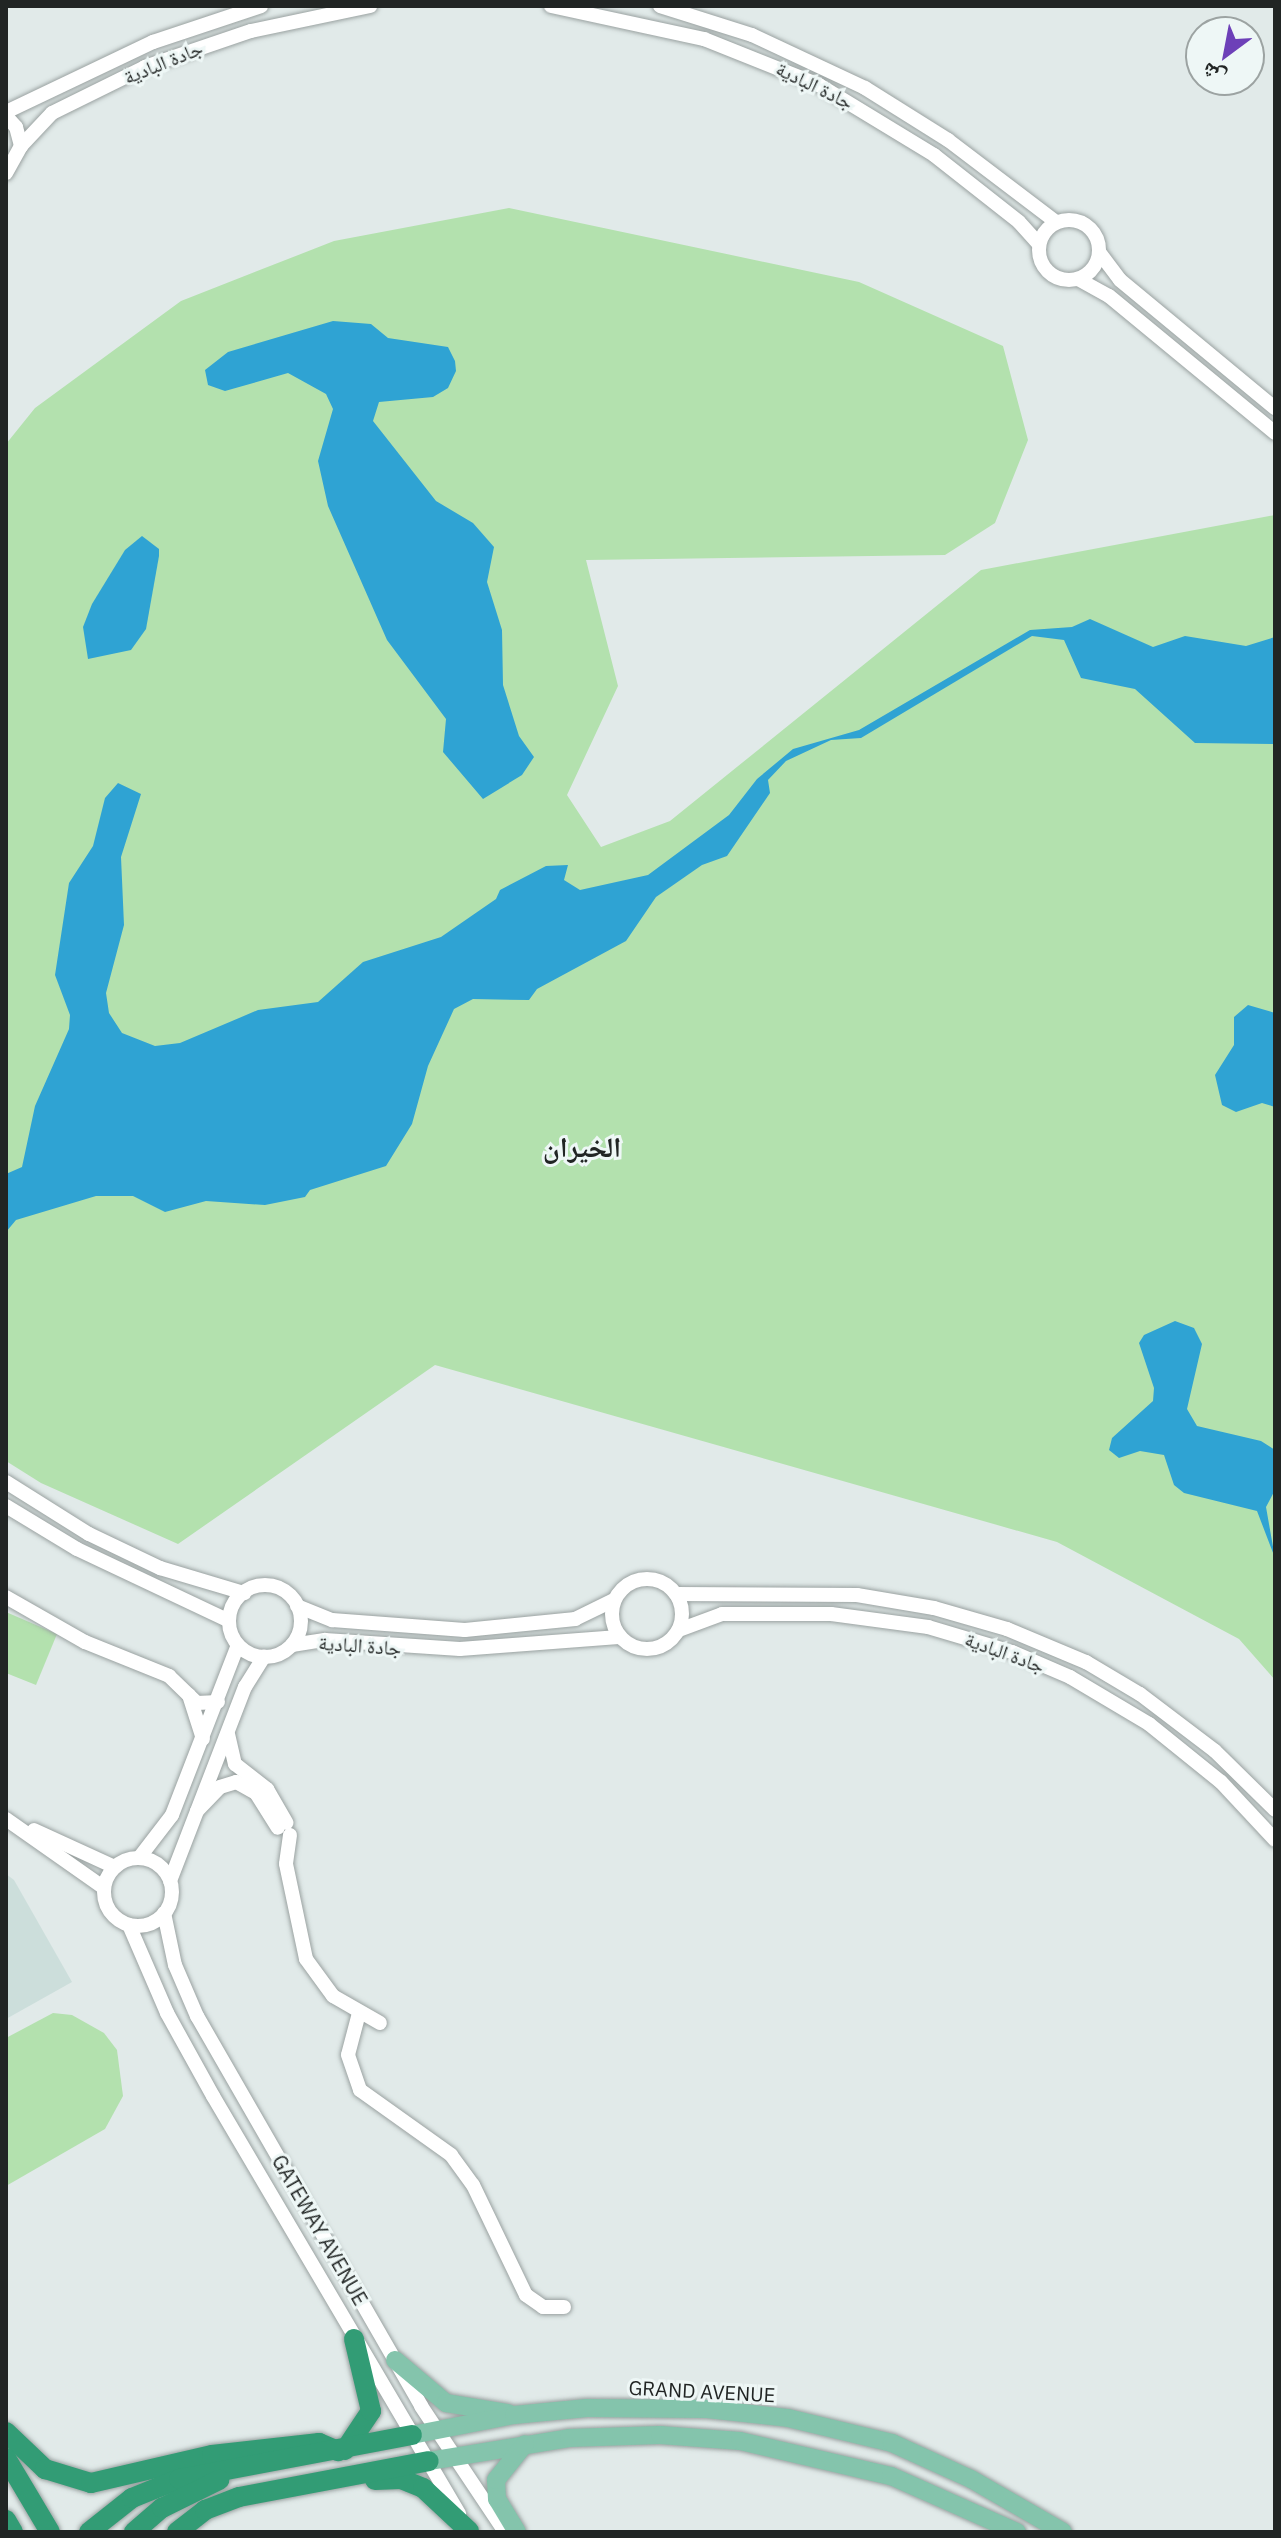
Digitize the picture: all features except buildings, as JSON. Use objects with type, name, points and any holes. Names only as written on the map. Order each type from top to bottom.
[{"type":"highway","points":[[342,2450],[371,2411],[371,2392],[354,2339]]},
{"type":"highway","points":[[6,2432],[45,2469],[91,2483],[212,2455],[319,2443],[342,2450]]},
{"type":"highway","points":[[89,2532],[155,2487],[412,2435]]},
{"type":"highway","points":[[6,2458],[50,2532]]},
{"type":"highway","points":[[177,2532],[221,2502],[429,2461]]},
{"type":"highway","points":[[134,2532],[183,2495],[253,2467]]},
{"type":"highway","points":[[343,2477],[415,2484],[469,2532]]},
{"type":"highway","points":[[6,2520],[13,2532]]},
{"type":"main road","points":[[395,2360],[446,2403],[514,2415]]},
{"type":"main road","name":"GRAND AVENUE","points":[[412,2435],[514,2415],[707,2409],[821,2424],[933,2461],[1063,2532]]},
{"type":"main road","points":[[429,2461],[525,2444],[660,2435],[782,2448],[891,2476],[1017,2532]]},
{"type":"main road","points":[[517,2532],[497,2499],[496,2480],[525,2444]]},
{"type":"street","name":"جادة البادية","points":[[6,114],[153,42],[261,6]]},
{"type":"street","name":"جادة البادية","points":[[6,173],[21,146],[52,113],[156,63],[263,27],[370,6]]},
{"type":"street","name":"جادة البادية","points":[[551,6],[704,39],[819,85],[934,155],[1019,222],[1039,244]]},
{"type":"street","name":"جادة البادية","points":[[660,6],[752,35],[865,88],[948,140],[1056,222]]},
{"type":"street","points":[[6,114],[16,127],[21,146]]},
{"type":"street","points":[[1275,408],[1120,280],[1099,252],[1089,227],[1076,220],[1056,222],[1039,244],[1039,258],[1050,274],[1078,279],[1109,296],[1275,433]]},
{"type":"street","points":[[1078,279],[1093,269],[1099,252]]},
{"type":"street","points":[[6,1482],[136,1557],[203,1585],[244,1593],[271,1586],[286,1593],[297,1606],[300,1630],[292,1645],[264,1657],[228,1730],[194,1813],[170,1881],[171,1898],[164,1913],[149,1924],[129,1925],[107,1907],[104,1888],[115,1867],[139,1858],[167,1826],[238,1645],[229,1621],[88,1555],[6,1506]]},
{"type":"street","points":[[644,1579],[661,1582],[676,1594],[682,1607],[679,1630],[670,1642],[649,1650],[619,1637],[612,1621],[614,1600],[628,1584],[644,1579]]},
{"type":"street","points":[[229,1621],[244,1593]]},
{"type":"street","name":"جادة البادية","points":[[676,1594],[857,1595],[934,1608],[1007,1629],[1063,1651],[1140,1694],[1215,1751],[1275,1810]]},
{"type":"street","points":[[6,1597],[85,1642],[169,1676],[200,1704],[218,1702]]},
{"type":"street","name":"جادة البادية","points":[[297,1606],[332,1620],[465,1630],[575,1619],[614,1600]]},
{"type":"street","name":"جادة البادية","points":[[679,1630],[722,1614],[806,1612],[951,1633],[1041,1664],[1123,1707],[1198,1762],[1275,1840]]},
{"type":"street","points":[[951,1633],[971,1630],[996,1637],[1007,1629]]},
{"type":"street","name":"جادة البادية","points":[[292,1645],[325,1640],[469,1649],[619,1637]]},
{"type":"street","points":[[238,1645],[264,1657]]},
{"type":"street","points":[[189,1695],[203,1739]]},
{"type":"street","points":[[228,1730],[235,1764],[267,1789],[284,1830],[296,1930],[306,1959],[326,1989],[359,2013],[380,2023]]},
{"type":"street","points":[[194,1813],[216,1791],[236,1782],[261,1800],[284,1830]]},
{"type":"street","points":[[12,1823],[115,1867]]},
{"type":"street","points":[[12,1823],[104,1888]]},
{"type":"street","points":[[139,1858],[155,1862],[170,1881]]},
{"type":"street","name":"GATEWAY AVENUE","points":[[164,1913],[175,1965],[191,2004],[436,2430],[505,2532]]},
{"type":"street","name":"GATEWAY AVENUE","points":[[129,1925],[171,2021],[469,2532]]},
{"type":"street","points":[[359,2013],[348,2055],[360,2090],[451,2155],[473,2185],[526,2295],[543,2307],[564,2307]]},
{"type":"shaded area","points":[[6,1874],[14,1880],[72,1982],[6,2019]]},
{"type":"green space","points":[[509,208],[859,282],[1003,346],[1028,440],[995,523],[945,555],[586,560],[618,686],[567,795],[601,847],[670,821],[981,570],[1275,515],[1275,1680],[1239,1639],[1057,1542],[435,1365],[178,1544],[41,1483],[6,1461],[6,444],[35,408],[181,301],[334,241]]},
{"type":"green space","points":[[6,1612],[57,1634],[36,1685],[6,1673]]},
{"type":"green space","points":[[53,2013],[72,2015],[104,2033],[117,2050],[123,2096],[105,2129],[6,2186],[6,2038]]},
{"type":"water","points":[[333,321],[371,324],[388,338],[448,347],[455,361],[456,371],[448,388],[433,397],[379,402],[373,421],[436,501],[473,523],[494,547],[487,582],[502,630],[503,685],[519,736],[534,757],[522,775],[483,799],[443,752],[446,719],[387,640],[328,506],[318,461],[333,409],[326,394],[288,373],[225,391],[208,385],[205,370],[228,352]]},
{"type":"water","points":[[142,536],[159,549],[146,629],[131,650],[88,659],[83,627],[92,604],[125,550]]},
{"type":"water","points":[[1090,619],[1153,647],[1185,636],[1246,646],[1275,637],[1275,744],[1195,743],[1135,689],[1081,678],[1064,640],[1032,636],[861,738],[831,740],[786,761],[768,780],[770,793],[727,856],[702,865],[656,897],[626,941],[537,989],[529,1000],[473,999],[454,1009],[428,1066],[412,1124],[386,1166],[310,1190],[305,1197],[265,1205],[206,1201],[165,1212],[133,1196],[96,1196],[16,1220],[6,1232],[6,1174],[22,1167],[35,1106],[69,1029],[70,1015],[55,975],[69,883],[93,846],[105,798],[118,783],[141,794],[121,857],[124,925],[106,993],[109,1013],[122,1033],[155,1046],[180,1043],[258,1010],[318,1002],[363,962],[441,937],[496,899],[500,890],[546,866],[568,865],[564,880],[580,890],[648,875],[729,815],[757,779],[793,749],[859,730],[1030,630],[1072,627]]},
{"type":"water","points":[[1248,1005],[1275,1013],[1275,1107],[1262,1103],[1236,1112],[1222,1105],[1215,1075],[1234,1045],[1234,1017]]},
{"type":"water","points":[[1175,1321],[1194,1328],[1202,1344],[1187,1409],[1197,1426],[1261,1441],[1275,1450],[1275,1490],[1266,1507],[1275,1558],[1257,1511],[1184,1493],[1174,1485],[1164,1455],[1140,1451],[1119,1458],[1109,1450],[1112,1438],[1153,1401],[1154,1388],[1139,1343],[1144,1335]]},
{"type":"district","name":"الخيران","points":[[582,1147]]}]
